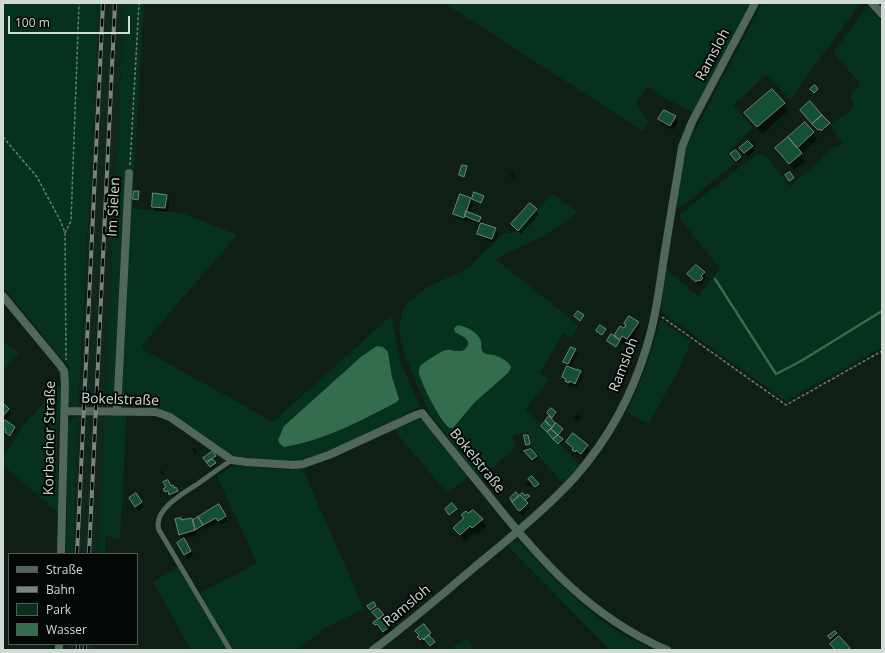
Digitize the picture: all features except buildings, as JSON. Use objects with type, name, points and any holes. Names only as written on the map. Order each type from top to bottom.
[{"type":"street","name":"Ramsloh","points":[[373,650],[405,626],[538,514],[590,459],[621,409],[635,379],[646,349],[656,312],[682,147],[692,122],[755,3]]},
{"type":"street","points":[[872,3],[882,14]]},
{"type":"street","name":"Im Sielen","points":[[117,412],[129,172]]},
{"type":"street","name":"Korbacher Straße","points":[[3,296],[64,371],[65,384],[61,553]]},
{"type":"street","name":"Bokelstraße","points":[[64,411],[156,412],[175,421],[232,460],[294,465],[303,464],[329,455],[416,414],[422,413],[544,562],[603,614],[643,639],[667,650]]},
{"type":"lane","points":[[230,650],[158,526],[160,516],[176,499],[232,460]]},
{"type":"path","points":[[64,233],[71,221],[79,3]]},
{"type":"path","name":"Im Sielen","points":[[129,172],[139,3]]},
{"type":"path","points":[[3,137],[37,177],[61,222],[64,233],[66,365],[64,371]]},
{"type":"path","points":[[656,312],[786,405],[882,351]]},
{"type":"shaded area","points":[[99,3],[124,3],[98,553],[73,553],[78,416],[85,304]]},
{"type":"shaded area","points":[[69,645],[94,645],[94,650],[69,650]]},
{"type":"green space","points":[[3,3],[99,3],[78,409],[69,405],[67,397],[69,365],[62,359],[3,287]]},
{"type":"green space","points":[[124,3],[144,3],[132,208],[182,213],[237,235],[142,345],[142,349],[273,422],[392,315],[400,361],[420,407],[349,443],[314,457],[293,462],[234,456],[177,417],[155,408],[127,407],[120,539],[106,536],[105,553],[98,553]],"holes":[[[377,346],[383,347],[388,352],[392,377],[399,399],[397,402],[360,422],[329,435]]]},
{"type":"green space","points":[[444,3],[745,3],[749,5],[693,113],[667,99],[648,86],[636,103],[649,122],[643,131]]},
{"type":"green space","points":[[762,3],[861,3],[809,73],[791,100],[766,75],[733,105],[753,128],[727,153],[735,163],[681,207],[677,207],[676,204],[686,148]]},
{"type":"green space","points":[[868,6],[882,22],[882,347],[786,401],[663,313],[661,309],[666,269],[698,296],[720,269],[678,216],[757,154],[766,156],[790,186],[817,163],[831,148],[843,144],[830,126],[854,107],[850,96],[860,83],[833,53]]},
{"type":"green space","points":[[552,194],[579,213],[546,235],[495,259],[579,325],[572,338],[563,333],[540,373],[549,380],[525,409],[580,465],[563,483],[531,447],[528,432],[513,435],[515,448],[480,479],[430,414],[406,359],[399,330],[402,313],[407,303],[429,286],[467,269],[503,234],[518,231]],"holes":[[[458,325],[469,329],[478,335],[480,338],[482,351],[486,354],[495,355],[508,373],[475,402],[454,427],[421,365],[445,350],[462,351],[468,347],[465,339],[457,333]]]},
{"type":"green space","points":[[660,320],[691,341],[678,372],[648,424],[627,412],[640,382]]},
{"type":"green space","points":[[3,341],[19,353],[3,370]]},
{"type":"green space","points":[[62,383],[57,446],[59,514],[3,465],[3,456],[24,425]]},
{"type":"green space","points":[[78,416],[73,553],[66,553],[67,422]]},
{"type":"green space","points":[[421,419],[468,477],[447,493],[394,430]]},
{"type":"green space","points":[[234,465],[288,470],[302,467],[364,609],[327,627],[297,650],[233,650],[200,593],[257,563],[217,476]]},
{"type":"green space","points":[[511,541],[520,542],[562,585],[607,624],[623,635],[652,650],[610,650],[507,545]]},
{"type":"green space","points":[[178,567],[227,650],[191,650],[153,582]]},
{"type":"green space","points":[[466,638],[475,650],[450,650]]},
{"type":"water","points":[[458,325],[475,333],[480,338],[484,353],[500,357],[511,367],[508,373],[475,402],[453,428],[450,428],[442,420],[432,403],[419,370],[421,365],[443,351],[460,351],[466,348],[468,342],[455,332],[454,328]]},
{"type":"water","points":[[377,346],[383,347],[388,352],[392,377],[399,399],[397,402],[356,423],[328,435],[284,447],[280,444],[278,440],[284,426],[362,356]]},
{"type":"waterway","points":[[715,279],[776,374],[801,361],[882,311]]},
{"type":"railway","points":[[77,553],[103,3]]},
{"type":"railway","points":[[89,553],[115,3]]},
{"type":"railway","points":[[78,645],[78,650]]},
{"type":"railway","points":[[85,645],[85,650]]}]
